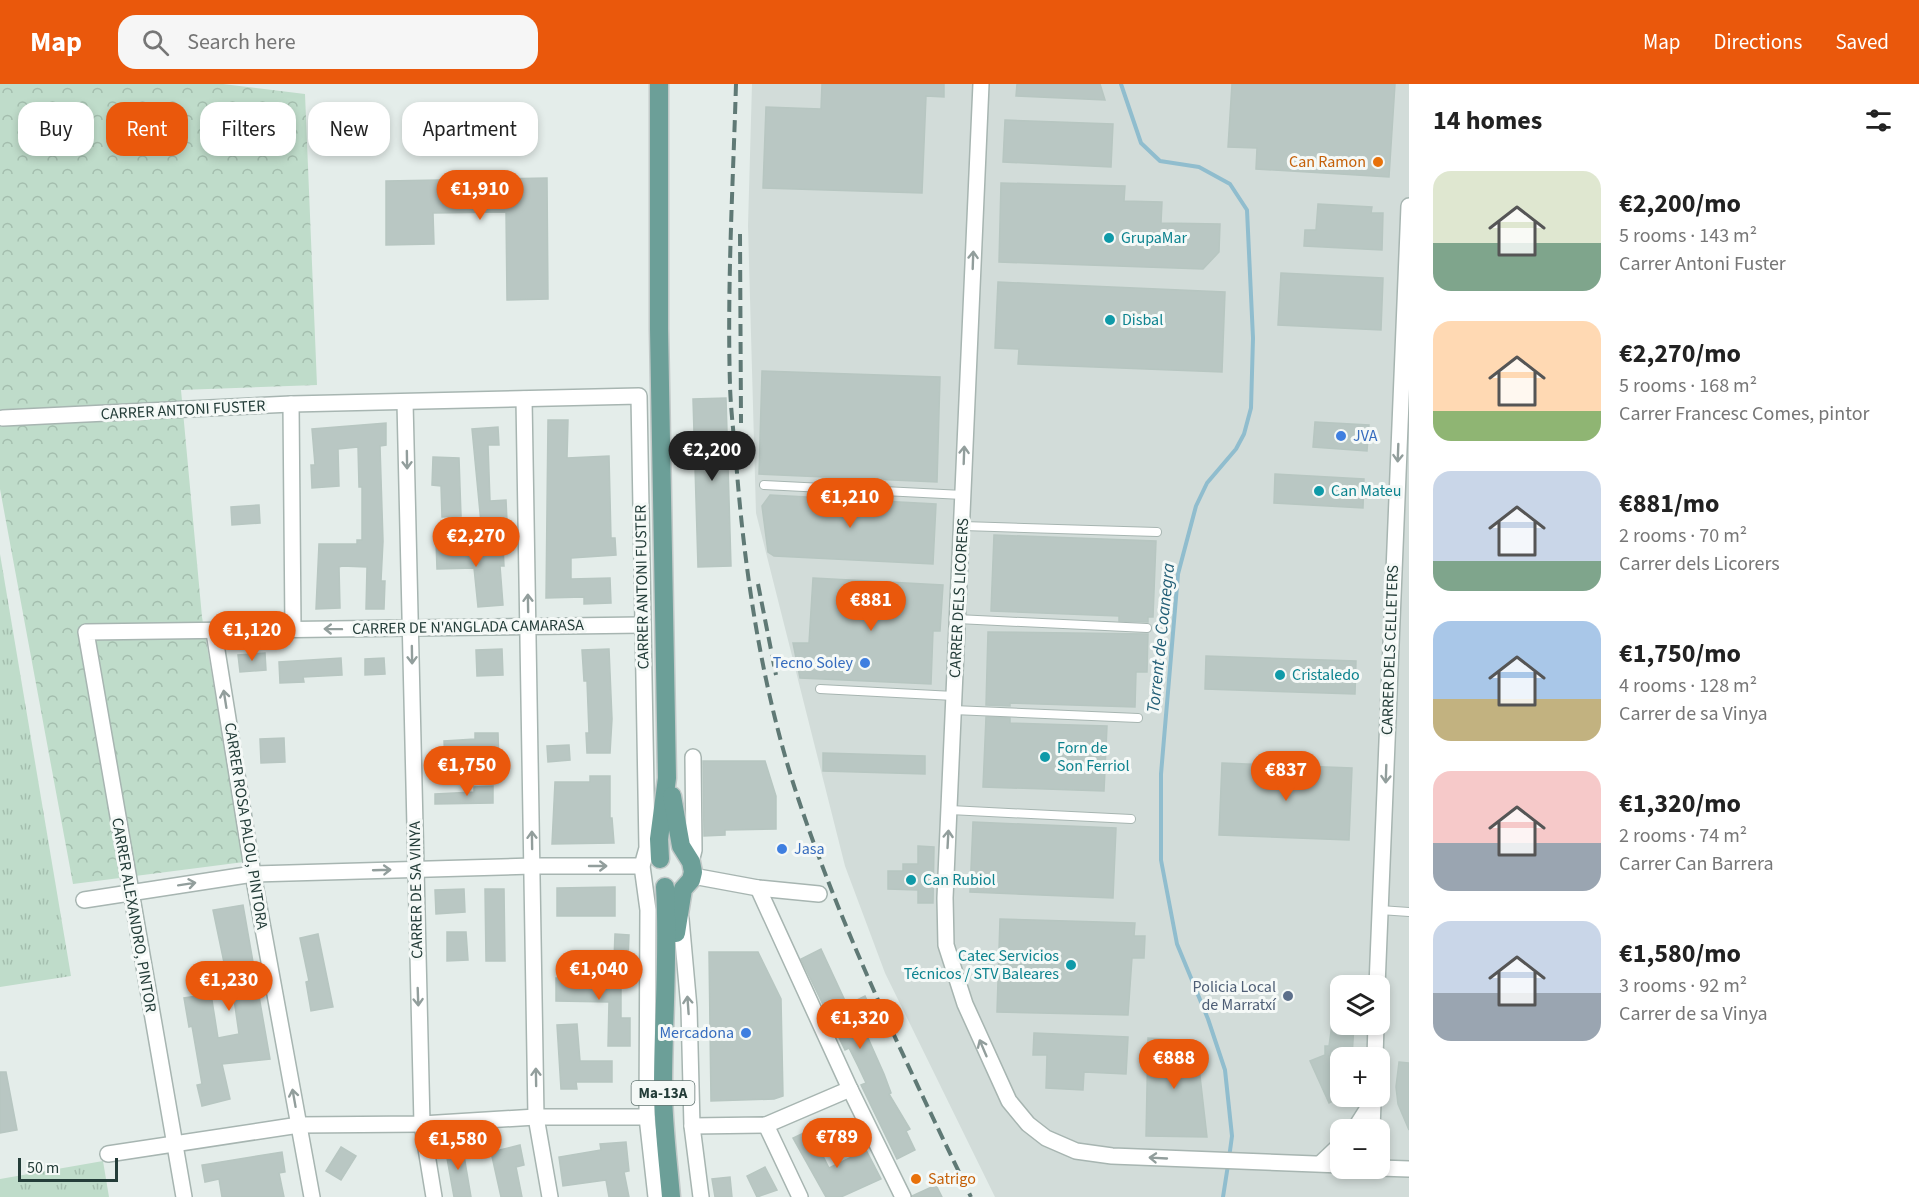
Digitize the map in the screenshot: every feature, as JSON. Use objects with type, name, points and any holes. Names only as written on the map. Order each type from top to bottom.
[{"type":"main road","name":"Ma-13A","points":[[659,84],[659,328],[667,778],[659,839],[660,859],[655,870],[658,880],[664,886],[668,935],[664,988],[663,1091],[671,1197]]},
{"type":"main road","name":"Ma-13A","points":[[664,988],[687,877],[667,778]]},
{"type":"main road","points":[[660,859],[674,852],[687,877],[664,886]]},
{"type":"street","name":"CARRER DELS LICORERS","points":[[981,84],[963,526],[953,703],[946,945],[965,1004],[1009,1101],[1028,1124],[1046,1138],[1076,1151],[1216,1161],[1330,1164]]},
{"type":"street","name":"CARRER DELS CELLETERS","points":[[1377,975],[1405,394],[1409,206]]},
{"type":"street","name":"CARRER ANTONI FUSTER","points":[[3,418],[291,404],[639,396],[647,848],[642,866],[648,910],[647,1117],[656,1197]]},
{"type":"street","points":[[524,399],[536,1117],[550,1197]]},
{"type":"street","name":"CARRER DE SA VINYA","points":[[405,402],[422,1124],[434,1197]]},
{"type":"street","points":[[291,404],[293,628]]},
{"type":"street","name":"CARRER DE N'ANGLADA CAMARASA","points":[[86,632],[214,632],[293,628],[411,630],[643,625]]},
{"type":"street","name":"CARRER ALEXANDRO, PINTOR","points":[[86,632],[184,1197]]},
{"type":"street","name":"CARRER ROSA PALOU, PINTORA","points":[[214,632],[254,874],[312,1197]]},
{"type":"street","points":[[693,757],[694,850],[687,877],[689,1008],[692,1126],[701,1197]]},
{"type":"street","points":[[84,900],[254,874],[415,868],[642,866]]},
{"type":"street","points":[[687,877],[758,888],[819,894]]},
{"type":"street","points":[[758,888],[850,1089],[903,1197]]},
{"type":"street","points":[[692,1126],[766,1125],[850,1089]]},
{"type":"street","points":[[108,1154],[299,1125],[422,1124],[536,1117],[647,1117]]},
{"type":"street","points":[[766,1125],[800,1197]]},
{"type":"street","points":[[1321,1163],[1330,1154]]},
{"type":"street","points":[[1390,1168],[1409,1169]]},
{"type":"lane","points":[[764,485],[963,495]]},
{"type":"lane","points":[[963,526],[1157,532]]},
{"type":"lane","points":[[957,619],[1147,628]]},
{"type":"lane","points":[[820,689],[953,703],[1138,718]]},
{"type":"lane","points":[[950,810],[1131,819]]},
{"type":"lane","points":[[1380,910],[1409,912]]},
{"type":"shaded area","points":[[752,84],[1409,84],[1409,1197],[995,1197],[885,973],[845,866],[756,513],[748,226]]},
{"type":"green space","points":[[0,84],[223,84],[305,94],[317,385],[181,390],[202,617],[244,862],[73,884],[0,489]]},
{"type":"green space","points":[[0,554],[71,976],[0,987]]},
{"type":"green space","points":[[103,1161],[109,1197],[0,1197],[0,1179]]},
{"type":"building","points":[[822,84],[944,84],[944,97],[926,96],[922,193],[763,188],[766,107],[821,109]]},
{"type":"building","points":[[1017,84],[1100,84],[1105,100],[1016,96]]},
{"type":"building","points":[[1232,84],[1395,84],[1389,177],[1256,169],[1257,148],[1228,147]]},
{"type":"building","points":[[1005,120],[1113,124],[1111,167],[1003,162]]},
{"type":"building","points":[[547,178],[548,299],[507,300],[506,212],[433,213],[434,244],[386,245],[386,181]]},
{"type":"building","name":"GrupaMar","points":[[1001,183],[1125,186],[1124,201],[1162,202],[1161,223],[1220,224],[1219,252],[1203,269],[999,262]]},
{"type":"building","points":[[1318,204],[1372,207],[1371,213],[1383,213],[1382,250],[1304,246],[1305,230],[1316,230]]},
{"type":"building","points":[[1281,273],[1383,278],[1381,330],[1278,325]]},
{"type":"building","name":"Disbal","points":[[998,282],[1225,292],[1222,372],[1018,364],[1019,349],[995,348]]},
{"type":"building","points":[[762,371],[940,377],[937,482],[759,474]]},
{"type":"building","points":[[726,398],[731,566],[698,567],[693,399]]},
{"type":"building","points":[[548,420],[568,420],[567,458],[609,456],[611,538],[615,538],[616,555],[571,558],[571,579],[610,578],[611,603],[584,604],[584,597],[546,598]]},
{"type":"building","name":"JVA","points":[[1315,422],[1369,425],[1367,451],[1313,447]]},
{"type":"building","points":[[386,423],[386,445],[380,446],[383,541],[381,581],[385,581],[384,609],[366,609],[367,567],[342,566],[339,567],[340,608],[316,609],[319,544],[357,544],[357,540],[362,540],[362,487],[359,487],[358,447],[338,449],[339,486],[312,488],[311,465],[315,465],[312,429]]},
{"type":"building","points":[[498,427],[499,445],[488,445],[490,501],[506,500],[507,521],[481,523],[472,429]]},
{"type":"building","points":[[433,457],[459,458],[461,516],[442,517],[441,486],[432,485]]},
{"type":"building","name":"Can Mateu","points":[[1275,474],[1364,479],[1363,508],[1274,503]]},
{"type":"building","points":[[770,495],[936,504],[933,564],[774,556],[768,552],[762,506]]},
{"type":"building","points":[[259,505],[260,523],[232,525],[231,507]]},
{"type":"building","points":[[994,535],[1156,541],[1153,617],[1148,617],[1148,622],[1119,621],[1119,616],[991,611]]},
{"type":"building","points":[[461,540],[462,546],[503,546],[504,566],[500,566],[503,605],[478,607],[474,568],[437,569],[436,541]]},
{"type":"building","points":[[813,578],[943,585],[940,631],[933,631],[931,684],[800,678],[793,643],[809,643]]},
{"type":"building","points":[[988,632],[1148,634],[1147,672],[1136,672],[1135,707],[1010,703],[1010,706],[986,705]]},
{"type":"building","points":[[502,649],[503,675],[477,676],[476,650]]},
{"type":"building","points":[[609,649],[612,719],[610,753],[587,753],[586,733],[589,733],[587,681],[584,681],[582,650]]},
{"type":"building","points":[[265,653],[266,670],[240,672],[238,655]]},
{"type":"building","name":"Cristaledo","points":[[1206,656],[1356,661],[1355,694],[1205,689]]},
{"type":"building","points":[[341,658],[342,675],[303,677],[304,682],[280,683],[279,662]]},
{"type":"building","points":[[384,658],[385,674],[365,675],[365,659]]},
{"type":"building","name":"Forn de Son Ferriol","points":[[986,717],[1010,718],[1010,723],[1107,726],[1104,791],[983,787]]},
{"type":"building","points":[[475,733],[498,733],[499,764],[476,765],[476,761],[445,763],[444,741],[475,739]]},
{"type":"building","points":[[284,738],[285,762],[261,763],[260,739]]},
{"type":"building","points":[[569,745],[570,760],[548,762],[547,746]]},
{"type":"building","points":[[823,753],[925,756],[925,774],[823,771]]},
{"type":"building","points":[[703,761],[765,761],[776,796],[776,829],[725,830],[725,835],[704,836]]},
{"type":"building","points":[[1222,763],[1352,768],[1349,840],[1219,835]]},
{"type":"building","points":[[590,776],[610,776],[610,818],[612,818],[614,843],[552,844],[555,782],[590,782]]},
{"type":"building","points":[[493,786],[493,803],[435,804],[435,794],[474,792],[474,787]]},
{"type":"building","points":[[973,822],[1116,828],[1113,898],[970,892]]},
{"type":"building","name":"Can Rubiol","points":[[918,846],[934,847],[933,903],[918,903],[918,890],[888,889],[888,871],[903,871],[903,864],[918,864]]},
{"type":"building","points":[[615,887],[615,916],[557,916],[557,888]]},
{"type":"building","points":[[464,889],[465,912],[436,914],[435,890]]},
{"type":"building","points":[[485,889],[504,889],[505,961],[486,961]]},
{"type":"building","points":[[243,905],[270,1059],[222,1064],[230,1099],[202,1106],[197,1085],[202,1084],[192,1026],[189,1027],[184,998],[211,994],[218,1038],[239,1034],[230,971],[226,972],[213,910]]},
{"type":"building","name":"Catec Servicios Técnicos / STV Baleares","points":[[1000,919],[1135,923],[1134,936],[1145,936],[1144,958],[1132,958],[1128,1015],[997,1012]]},
{"type":"building","points":[[447,932],[466,932],[468,960],[447,961]]},
{"type":"building","points":[[318,934],[333,1007],[311,1011],[306,982],[309,981],[300,938]]},
{"type":"building","points":[[615,934],[629,935],[628,960],[614,960]]},
{"type":"building","points":[[821,949],[847,1005],[865,996],[873,1013],[860,1020],[884,1074],[891,1093],[889,1094],[910,1129],[906,1131],[915,1150],[897,1159],[861,1085],[866,1083],[858,1066],[849,1048],[845,1050],[801,959]]},
{"type":"building","name":"Mercadona","points":[[709,952],[758,952],[781,999],[783,1096],[774,1099],[711,1101]]},
{"type":"building","points":[[592,974],[621,974],[621,1018],[630,1018],[630,1046],[608,1046],[609,1002],[556,1001],[556,978],[592,978]]},
{"type":"building","points":[[577,1024],[580,1061],[612,1061],[612,1082],[576,1082],[577,1089],[561,1089],[557,1025]]},
{"type":"building","points":[[1034,1033],[1128,1037],[1126,1074],[1084,1072],[1083,1090],[1046,1088],[1047,1055],[1033,1055]]},
{"type":"building","points":[[1330,1035],[1353,1035],[1353,1047],[1330,1047],[1329,1103],[1310,1061],[1325,1055],[1325,1046],[1329,1046]]},
{"type":"building","points":[[1148,1038],[1196,1041],[1207,1137],[1146,1136]]},
{"type":"building","points":[[1399,1062],[1409,1063],[1409,1130],[1398,1104],[1396,1087]]},
{"type":"building","points":[[0,1072],[6,1072],[17,1130],[0,1133]]},
{"type":"building","points":[[810,1130],[829,1168],[866,1150],[881,1179],[841,1197],[826,1197],[793,1138]]},
{"type":"building","points":[[626,1142],[629,1171],[624,1172],[629,1197],[609,1197],[606,1180],[563,1186],[559,1157],[601,1150],[600,1144]]},
{"type":"building","points":[[462,1144],[471,1197],[454,1197],[445,1147]]},
{"type":"building","points":[[520,1145],[524,1165],[516,1167],[522,1197],[501,1197],[491,1152]]},
{"type":"building","points":[[341,1147],[356,1156],[341,1180],[326,1171]]},
{"type":"building","points":[[282,1152],[285,1172],[279,1173],[284,1197],[222,1197],[219,1179],[205,1182],[202,1165]]},
{"type":"building","points":[[765,1167],[777,1190],[757,1197],[747,1176]]},
{"type":"building","points":[[730,1177],[732,1197],[715,1197],[712,1179]]},
{"type":"building","points":[[936,1185],[942,1197],[912,1196]]},
{"type":"waterway","name":"Torrent de Coanegra","points":[[1121,84],[1141,143],[1160,161],[1199,167],[1230,184],[1247,210],[1253,338],[1251,408],[1244,434],[1236,449],[1207,483],[1196,506],[1178,574],[1161,774],[1161,860],[1177,944],[1208,1019],[1225,1070],[1232,1136],[1229,1158]]},
{"type":"waterway","name":"Torrent de Coanegra","points":[[1223,1197],[1228,1165]]},
{"type":"railway","points":[[736,84],[730,273],[731,397],[745,555],[766,678],[798,798],[836,900],[878,1000],[971,1197]]},
{"type":"railway","points":[[740,234],[741,423]]},
{"type":"railway","points":[[758,584],[776,675]]},
{"type":"place","name":"Can Ramon","points":[[1378,162]]},
{"type":"place","name":"GrupaMar","points":[[1109,238]]},
{"type":"place","name":"Disbal","points":[[1110,320]]},
{"type":"place","name":"JVA","points":[[1341,436]]},
{"type":"place","name":"Can Mateu","points":[[1319,491]]},
{"type":"place","name":"Tecno Soley","points":[[865,663]]},
{"type":"place","name":"Cristaledo","points":[[1280,675]]},
{"type":"place","name":"Forn de Son Ferriol","points":[[1045,757]]},
{"type":"place","name":"Jasa","points":[[782,849]]},
{"type":"place","name":"Can Rubiol","points":[[911,880]]},
{"type":"place","name":"Catec Servicios Técnicos / STV Baleares","points":[[1071,965]]},
{"type":"place","name":"Policia Local de Marratxí","points":[[1288,996]]},
{"type":"place","name":"Mercadona","points":[[746,1033]]},
{"type":"place","name":"Satrigo","points":[[916,1179]]}]
